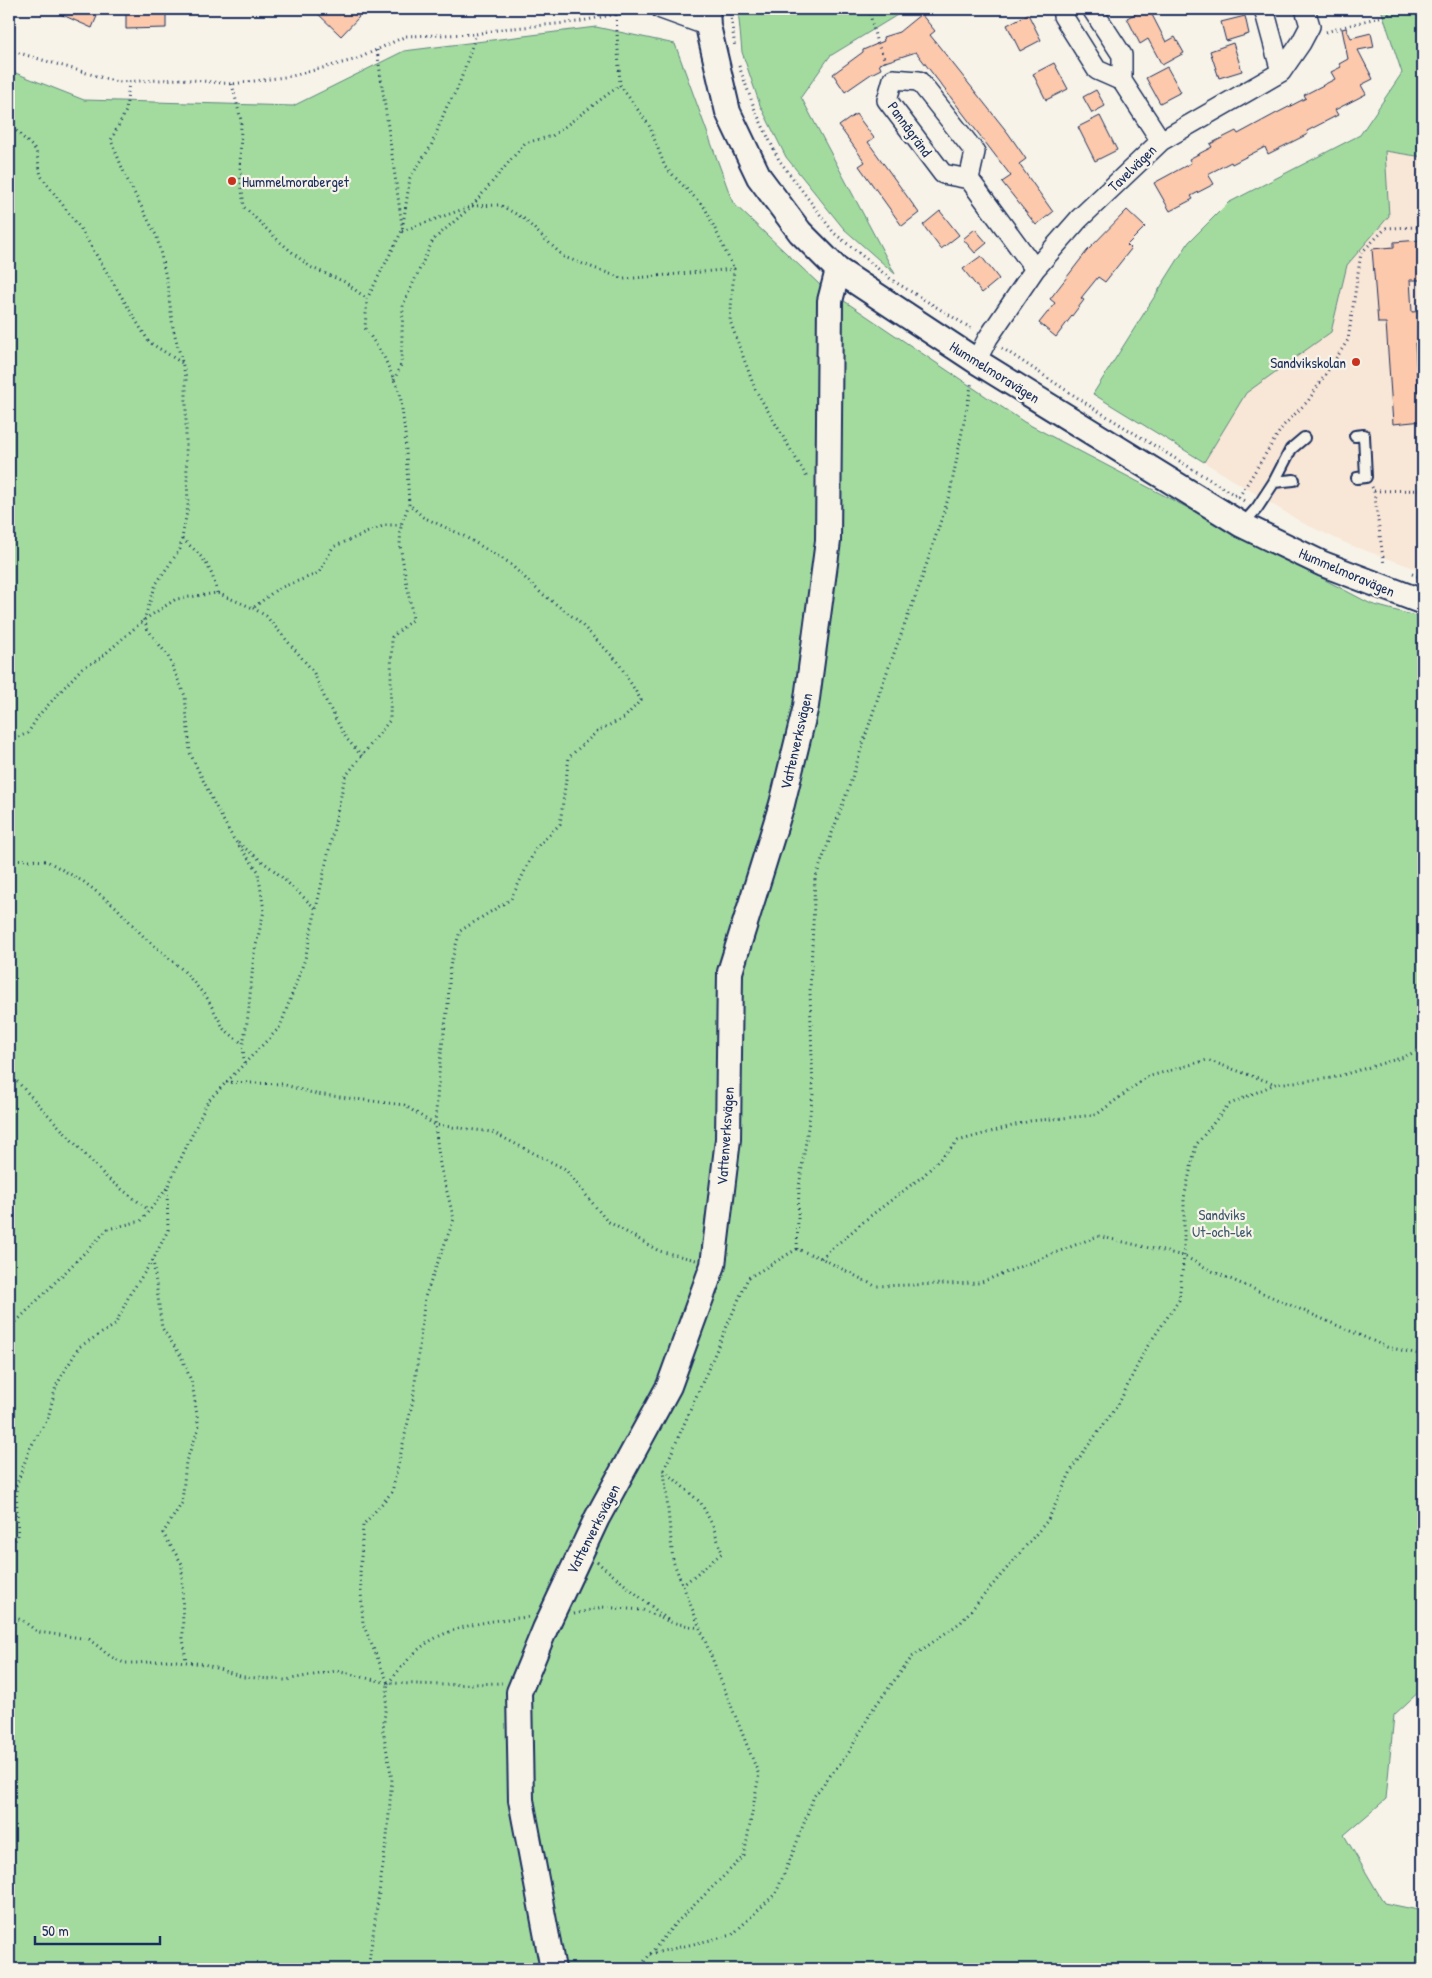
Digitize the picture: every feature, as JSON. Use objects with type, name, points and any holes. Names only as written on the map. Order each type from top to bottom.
[{"type":"street","points":[[661,9],[708,17]]},
{"type":"street","points":[[1066,9],[1063,16],[1097,70],[1122,81]]},
{"type":"street","points":[[1092,9],[1122,55],[1122,81],[1161,141]]},
{"type":"street","points":[[1264,9],[1281,72]]},
{"type":"street","name":"Hummelmoravägen","points":[[708,17],[728,112],[759,177],[800,232],[838,270],[976,361],[1249,516],[1323,564],[1423,602]]},
{"type":"street","name":"Tavelvägen","points":[[976,361],[988,338],[1035,269],[1079,219],[1161,141],[1281,72],[1301,43],[1308,18]]},
{"type":"street","name":"Pannågränd","points":[[893,79],[920,81],[975,152],[969,179],[943,174],[926,152],[887,100],[893,79]]},
{"type":"street","points":[[969,179],[1035,269]]},
{"type":"street","name":"Vattenverksvägen","points":[[553,1969],[521,1800],[519,1692],[551,1615],[597,1518],[670,1386],[713,1264],[728,1139],[730,972],[782,804],[806,706],[828,541],[830,301],[838,270]]},
{"type":"lane","points":[[1355,436],[1364,435],[1362,478]]},
{"type":"lane","points":[[1249,516],[1274,482],[1291,449],[1304,438]]},
{"type":"lane","points":[[1274,482],[1294,480]]},
{"type":"path","points":[[9,50],[117,82],[182,78],[232,84],[292,76],[357,59],[406,36],[476,34],[502,29],[577,22],[641,9]]},
{"type":"path","points":[[730,9],[736,56]]},
{"type":"path","points":[[869,9],[876,40],[893,79]]},
{"type":"path","points":[[1308,18],[1326,32],[1407,9]]},
{"type":"path","points":[[616,14],[620,85],[649,125],[665,167],[705,208],[734,269],[730,321],[755,389],[816,493],[829,495]]},
{"type":"path","points":[[9,1329],[108,1229],[141,1221],[150,1210],[167,1188],[208,1100],[280,1027],[305,959],[345,777],[390,720],[392,637],[413,619],[400,545],[401,525],[409,504],[400,393],[384,357],[365,328],[367,299],[402,231],[410,178],[431,146],[447,106],[458,88],[476,34]]},
{"type":"path","points":[[377,50],[402,231]]},
{"type":"path","points":[[739,65],[755,110],[779,160],[834,233],[892,280],[988,338],[1090,406],[1239,497],[1249,516]]},
{"type":"path","points":[[129,82],[126,111],[111,140],[125,174],[157,237],[166,282],[172,328],[186,377],[188,506],[180,549],[156,584],[144,620],[148,630],[168,656],[185,696],[190,753],[233,838],[258,871],[264,911],[254,954],[248,1016],[242,1044],[244,1064]]},
{"type":"path","points":[[232,84],[241,120],[240,172],[244,207],[280,242],[310,267],[345,282],[367,299]]},
{"type":"path","points":[[394,380],[401,364],[403,305],[433,240],[472,206],[525,143],[552,136],[620,85]]},
{"type":"path","points":[[9,124],[36,150],[41,176],[80,228],[149,342],[182,363]]},
{"type":"path","points":[[402,231],[472,206],[500,205],[523,218],[564,257],[624,279],[734,269]]},
{"type":"path","points":[[1239,497],[1283,426],[1308,401],[1348,340],[1361,253],[1386,228],[1423,227]]},
{"type":"path","points":[[798,1249],[799,1186],[813,1094],[810,992],[815,879],[848,790],[881,688],[920,584],[950,494],[976,361]]},
{"type":"path","points":[[1362,478],[1374,491],[1384,565]]},
{"type":"path","points":[[1374,491],[1422,490]]},
{"type":"path","points":[[368,1969],[387,1837],[392,1779],[383,1731],[388,1683],[363,1624],[360,1574],[363,1525],[392,1492],[413,1400],[425,1297],[454,1219],[440,1166],[435,1125],[440,1061],[448,1006],[450,966],[460,931],[510,898],[536,848],[560,824],[569,757],[599,730],[624,718],[641,700],[618,662],[577,620],[541,593],[508,562],[462,535],[423,516],[409,504]]},
{"type":"path","points":[[253,608],[277,589],[319,573],[333,547],[385,525],[401,525]]},
{"type":"path","points":[[182,539],[200,553],[213,575],[217,593]]},
{"type":"path","points":[[1376,562],[1392,568]]},
{"type":"path","points":[[1408,573],[1423,578]]},
{"type":"path","points":[[9,741],[28,733],[39,716],[82,668],[98,660],[144,620],[176,599],[217,593],[253,608],[266,616],[313,671],[326,701],[346,738],[362,756]]},
{"type":"path","points":[[233,838],[275,871],[316,909]]},
{"type":"path","points":[[9,859],[47,861],[84,882],[108,901],[183,970],[206,998],[224,1029],[242,1044]]},
{"type":"path","points":[[648,1954],[732,1935],[776,1893],[814,1796],[849,1752],[873,1708],[912,1657],[961,1622],[1048,1520],[1074,1465],[1118,1405],[1145,1350],[1179,1300],[1184,1256],[1184,1198],[1196,1145],[1228,1105],[1275,1084],[1332,1078],[1404,1058],[1423,1048]]},
{"type":"path","points":[[821,1258],[923,1176],[958,1142],[1030,1121],[1096,1115],[1147,1077],[1207,1060],[1275,1084]]},
{"type":"path","points":[[9,1070],[12,1076],[45,1113],[77,1144],[107,1178],[150,1210]]},
{"type":"path","points":[[226,1082],[282,1084],[316,1094],[404,1105],[435,1125],[492,1132],[565,1169],[607,1221],[659,1251],[713,1264]]},
{"type":"path","points":[[9,1548],[18,1536],[16,1486],[30,1448],[48,1418],[56,1386],[79,1347],[115,1325],[130,1294],[153,1260],[168,1230],[167,1188]]},
{"type":"path","points":[[798,1249],[821,1258],[875,1286],[979,1283],[1098,1236],[1184,1256],[1212,1271],[1387,1347],[1423,1355]]},
{"type":"path","points":[[638,1969],[648,1954],[674,1925],[744,1856],[760,1776],[673,1561],[664,1470],[748,1278],[798,1249]]},
{"type":"path","points":[[153,1260],[162,1328],[181,1356],[192,1383],[199,1428],[186,1461],[182,1503],[163,1533],[182,1564],[186,1662]]},
{"type":"path","points":[[664,1470],[700,1503],[713,1526],[722,1553],[682,1585]]},
{"type":"path","points":[[582,1550],[670,1622]]},
{"type":"path","points":[[388,1683],[423,1646],[449,1631],[507,1618],[575,1614],[602,1607],[643,1610],[670,1622],[700,1628]]},
{"type":"path","points":[[9,1616],[22,1620],[38,1632],[89,1639],[111,1657],[124,1663],[168,1660],[204,1664],[243,1677],[285,1680],[336,1671],[388,1683],[445,1685],[523,1682]]},
{"type":"shaded area","name":"Sandvikskolan","points":[[1385,151],[1423,157],[1423,571],[1350,545],[1303,523],[1204,462],[1246,393],[1331,332],[1347,265],[1389,216]]},
{"type":"green space","points":[[738,9],[907,9],[830,56],[801,97],[895,274],[844,229],[786,157],[760,105],[742,52]]},
{"type":"green space","points":[[1381,9],[1423,9],[1423,157],[1385,151],[1389,216],[1347,265],[1331,332],[1246,393],[1204,462],[1093,394],[1189,242],[1228,203],[1360,135],[1402,73]]},
{"type":"green space","name":"Sandviks Ut-och-lek","points":[[596,27],[675,44],[733,203],[819,284],[1024,422],[1371,604],[1423,618],[1423,1569],[1421,1570],[1423,1574],[1423,1688],[1394,1715],[1386,1799],[1344,1835],[1384,1903],[1423,1911],[1423,1969],[9,1969],[9,68],[13,72],[84,100],[293,106],[404,51]]},
{"type":"building","points":[[49,9],[100,9],[92,28]]},
{"type":"building","points":[[126,9],[166,9],[166,28],[126,29]]},
{"type":"building","points":[[313,9],[351,9],[359,17],[341,36]]},
{"type":"building","points":[[1144,9],[1149,9],[1166,42],[1175,37],[1184,53],[1162,65],[1148,39],[1140,44],[1127,18]]},
{"type":"building","points":[[921,14],[935,31],[930,35],[1008,133],[1026,159],[1019,164],[1053,212],[1036,225],[1002,182],[1011,176],[916,52],[879,64],[881,69],[845,92],[833,74],[863,52],[863,50],[884,41],[883,37],[899,32]]},
{"type":"building","points":[[1028,14],[1041,40],[1020,51],[1007,25]]},
{"type":"building","points":[[1245,16],[1249,34],[1226,41],[1221,22]]},
{"type":"building","points":[[1346,28],[1351,38],[1371,33],[1374,47],[1358,50],[1373,79],[1361,85],[1366,94],[1335,110],[1338,115],[1307,131],[1308,134],[1268,154],[1265,147],[1208,174],[1214,184],[1191,196],[1193,199],[1170,211],[1154,183],[1191,163],[1189,159],[1212,147],[1210,144],[1236,131],[1238,134],[1306,98],[1304,95],[1335,79],[1331,72],[1341,67],[1339,64],[1348,59],[1342,29]]},
{"type":"building","points":[[1233,43],[1242,71],[1219,78],[1210,51]]},
{"type":"building","points":[[1054,63],[1068,89],[1046,100],[1033,74]]},
{"type":"building","points":[[1167,67],[1181,92],[1160,103],[1146,78]]},
{"type":"building","points":[[1096,90],[1105,106],[1092,113],[1083,97]]},
{"type":"building","points":[[856,114],[874,138],[868,142],[919,213],[902,226],[859,166],[865,162],[839,126]]},
{"type":"building","points":[[1100,116],[1117,150],[1095,161],[1078,127]]},
{"type":"building","points":[[1127,210],[1145,227],[1127,245],[1131,249],[1105,282],[1098,277],[1081,298],[1084,300],[1056,337],[1039,323],[1055,303],[1050,299],[1087,251]]},
{"type":"building","points":[[940,211],[959,235],[941,249],[923,225]]},
{"type":"building","points":[[975,229],[987,243],[975,253],[963,239]]},
{"type":"building","points":[[1420,240],[1420,248],[1423,248],[1423,280],[1410,280],[1412,312],[1423,311],[1423,343],[1415,343],[1418,392],[1423,392],[1423,421],[1393,424],[1386,323],[1378,323],[1372,249],[1394,247],[1394,242]]},
{"type":"building","points":[[981,256],[999,279],[982,293],[963,269]]},
{"type":"place","name":"Hummelmoraberget","points":[[232,181]]},
{"type":"place","name":"Sandvikskolan","points":[[1356,362]]}]
